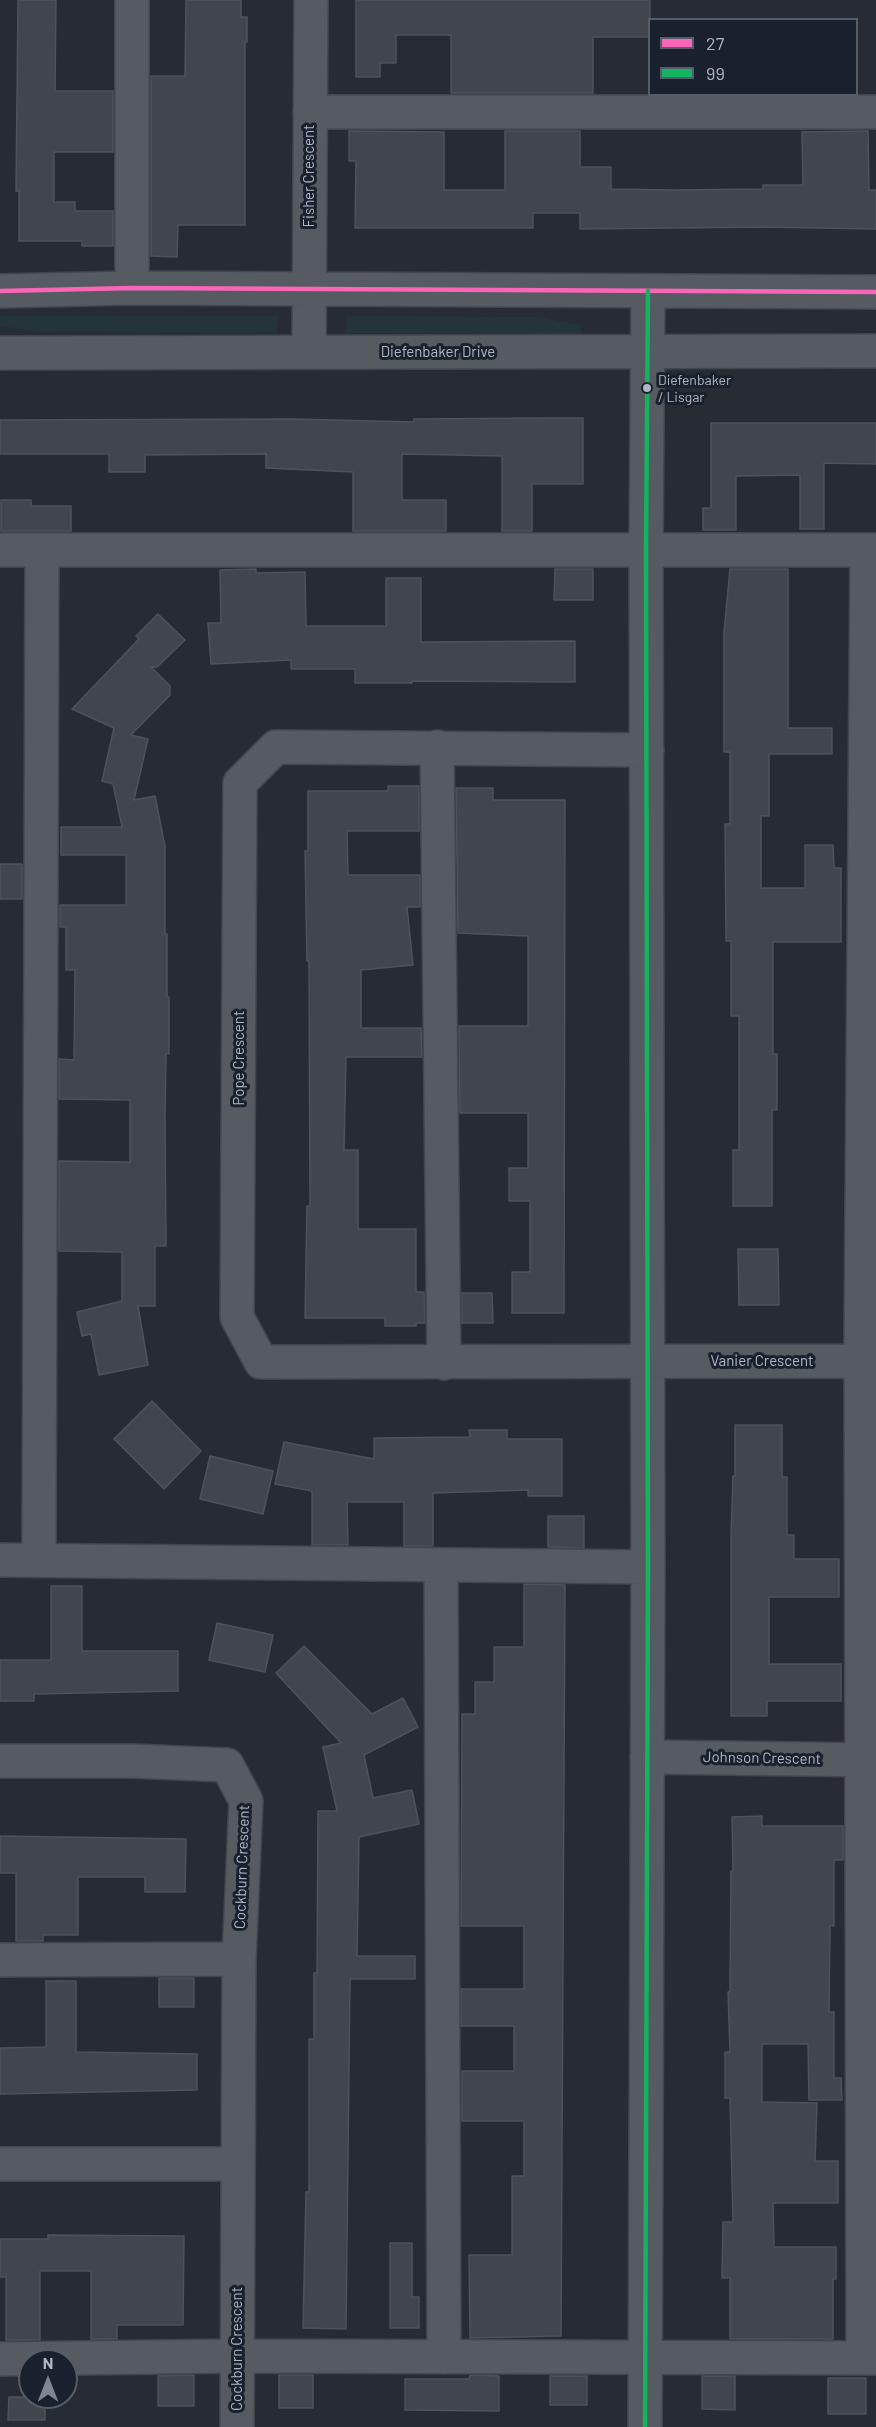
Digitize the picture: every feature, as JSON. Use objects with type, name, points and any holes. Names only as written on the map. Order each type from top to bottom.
[{"type":"street","points":[[132,0],[132,288]]},
{"type":"street","name":"Fisher Crescent","points":[[309,352],[311,0]]},
{"type":"street","points":[[309,112],[876,112]]},
{"type":"street","points":[[0,291],[132,288],[876,292]]},
{"type":"street","points":[[645,2427],[648,291]]},
{"type":"street","name":"Diefenbaker Drive","points":[[0,353],[876,351]]},
{"type":"street","points":[[0,550],[871,550],[868,1361],[869,2358],[238,2356],[0,2359]]},
{"type":"street","points":[[39,1560],[42,550]]},
{"type":"street","name":"Pope Crescent","points":[[647,750],[276,747],[240,783],[237,1317],[261,1362],[647,1361]]},
{"type":"street","points":[[437,747],[444,1363]]},
{"type":"street","name":"Vanier Crescent","points":[[647,1361],[868,1361]]},
{"type":"street","points":[[0,1560],[648,1567]]},
{"type":"street","points":[[441,1566],[444,2357]]},
{"type":"street","name":"Johnson Crescent","points":[[647,1757],[868,1760]]},
{"type":"street","name":"Cockburn Crescent","points":[[0,1761],[132,1761],[227,1766],[246,1801],[240,1959],[237,2427]]},
{"type":"street","points":[[0,1960],[240,1959]]},
{"type":"street","points":[[0,2164],[238,2164]]},
{"type":"shaded area","points":[[0,316],[277,316],[277,333],[43,332],[0,326]]},
{"type":"shaded area","points":[[347,316],[538,317],[581,325],[581,334],[346,333]]},
{"type":"building","points":[[18,0],[56,0],[55,91],[113,91],[113,152],[54,152],[54,202],[75,202],[75,211],[113,211],[113,246],[82,246],[82,241],[19,241],[19,191],[16,191]]},
{"type":"building","points":[[186,0],[241,0],[241,17],[247,17],[245,225],[178,225],[177,257],[151,256],[151,76],[185,76]]},
{"type":"building","points":[[356,0],[650,0],[648,37],[593,37],[593,93],[451,93],[451,35],[396,35],[396,63],[380,63],[380,77],[356,77]]},
{"type":"building","points":[[349,131],[444,132],[444,190],[505,190],[505,131],[580,131],[580,167],[611,167],[611,189],[674,190],[763,189],[763,185],[803,185],[802,132],[868,131],[869,190],[876,190],[876,229],[763,227],[580,229],[580,213],[533,213],[533,228],[355,228],[356,161],[349,161]]},
{"type":"building","points":[[583,418],[583,484],[532,484],[532,531],[502,531],[502,456],[402,454],[402,500],[446,500],[446,531],[353,531],[353,472],[266,468],[266,454],[145,455],[145,472],[109,472],[109,454],[0,454],[0,420],[295,419],[414,422],[414,419]]},
{"type":"building","points":[[711,423],[876,423],[876,464],[824,463],[824,529],[800,529],[800,475],[736,476],[736,530],[703,530],[703,508],[711,508]]},
{"type":"building","points":[[1,500],[31,500],[31,506],[71,506],[71,531],[1,531]]},
{"type":"building","points":[[256,569],[256,573],[305,572],[306,626],[386,626],[386,578],[421,578],[421,642],[575,641],[575,682],[355,683],[355,669],[291,669],[291,660],[211,664],[208,623],[221,623],[220,570]]},
{"type":"building","points":[[555,569],[593,569],[593,600],[554,600]]},
{"type":"building","points":[[730,569],[788,569],[788,728],[832,728],[832,754],[769,754],[769,816],[761,816],[761,888],[805,888],[805,845],[833,845],[834,868],[841,868],[841,942],[773,942],[773,1054],[777,1054],[777,1110],[772,1110],[772,1206],[733,1206],[733,1150],[739,1150],[739,1016],[731,1016],[731,941],[726,941],[725,824],[730,824],[730,752],[724,752],[724,632]]},
{"type":"building","points":[[158,614],[185,640],[157,667],[151,667],[170,686],[170,695],[131,735],[148,739],[134,800],[155,796],[165,847],[165,934],[167,934],[167,997],[169,997],[169,1054],[166,1054],[165,1116],[166,1246],[155,1246],[155,1306],[138,1306],[148,1365],[99,1375],[91,1334],[82,1336],[77,1312],[122,1301],[122,1252],[59,1251],[59,1161],[130,1162],[130,1100],[59,1099],[59,1059],[74,1060],[75,970],[66,970],[66,927],[60,927],[60,905],[126,905],[126,855],[61,855],[61,827],[122,827],[113,784],[102,781],[114,728],[72,709],[139,639],[136,636]]},
{"type":"building","points":[[388,786],[419,786],[419,831],[347,831],[348,875],[420,875],[420,907],[407,907],[413,965],[361,970],[361,1028],[421,1028],[422,1057],[346,1057],[344,1150],[358,1150],[358,1229],[416,1229],[416,1292],[424,1292],[425,1323],[416,1323],[416,1326],[385,1326],[385,1318],[305,1318],[307,1206],[310,1206],[309,961],[307,961],[305,851],[308,851],[308,791],[388,791]]},
{"type":"building","points":[[456,788],[493,788],[493,800],[565,800],[564,1313],[512,1313],[512,1272],[530,1272],[530,1201],[509,1201],[509,1168],[528,1168],[528,1113],[460,1113],[459,1026],[528,1026],[528,936],[458,933]]},
{"type":"building","points":[[0,864],[22,864],[22,899],[0,899]]},
{"type":"building","points":[[738,1249],[778,1249],[779,1305],[739,1305]]},
{"type":"building","points":[[462,1293],[492,1293],[493,1323],[462,1323]]},
{"type":"building","points":[[152,1401],[201,1451],[164,1489],[114,1439]]},
{"type":"building","points":[[735,1425],[782,1425],[782,1477],[787,1477],[787,1535],[794,1535],[794,1559],[839,1559],[839,1597],[769,1597],[769,1664],[841,1664],[841,1701],[767,1701],[767,1716],[731,1716],[731,1535],[733,1476],[735,1476]]},
{"type":"building","points":[[469,1430],[507,1430],[507,1439],[562,1439],[562,1496],[528,1496],[528,1490],[433,1493],[433,1546],[404,1546],[404,1502],[347,1502],[348,1545],[312,1545],[312,1491],[275,1484],[284,1442],[374,1459],[374,1438],[470,1437]]},
{"type":"building","points":[[210,1456],[273,1471],[263,1514],[200,1499]]},
{"type":"building","points":[[548,1516],[584,1516],[584,1548],[548,1547]]},
{"type":"building","points":[[524,1584],[565,1585],[561,2336],[470,2338],[469,2255],[512,2255],[512,2176],[524,2176],[524,2121],[462,2121],[462,2071],[514,2071],[514,2026],[461,2026],[461,1989],[524,1989],[524,1926],[461,1926],[462,1714],[475,1714],[475,1682],[494,1682],[494,1647],[524,1647]]},
{"type":"building","points":[[51,1586],[82,1586],[82,1651],[178,1651],[178,1691],[34,1694],[34,1701],[0,1701],[0,1660],[51,1660]]},
{"type":"building","points":[[217,1623],[273,1635],[265,1672],[209,1660]]},
{"type":"building","points":[[304,1646],[372,1714],[403,1698],[418,1727],[364,1755],[373,1798],[412,1790],[419,1824],[359,1837],[357,1956],[415,1956],[415,1979],[350,1979],[346,2329],[303,2328],[306,2192],[309,2192],[309,2039],[314,2039],[314,1973],[317,1973],[318,1811],[337,1811],[323,1747],[341,1743],[276,1673]]},
{"type":"building","points":[[762,1816],[762,1826],[843,1826],[843,1860],[834,1860],[834,1926],[830,1926],[829,2012],[834,2012],[834,2078],[841,2078],[842,2100],[809,2100],[808,2044],[762,2044],[762,2102],[817,2103],[815,2161],[838,2161],[838,2203],[773,2203],[774,2247],[836,2247],[836,2279],[833,2279],[833,2339],[730,2339],[730,2278],[722,2278],[723,2222],[733,2222],[730,2098],[725,2098],[725,2052],[730,2052],[728,1992],[730,1992],[731,1871],[733,1871],[732,1817]]},
{"type":"building","points":[[0,1836],[186,1839],[185,1892],[145,1892],[145,1877],[78,1877],[78,1935],[43,1935],[43,1941],[16,1941],[16,1873],[0,1873]]},
{"type":"building","points":[[159,1978],[194,1978],[194,2007],[159,2007]]},
{"type":"building","points":[[46,1981],[76,1981],[76,2052],[197,2054],[197,2090],[0,2094],[0,2048],[46,2047]]},
{"type":"building","points":[[48,2235],[184,2236],[183,2325],[117,2325],[117,2339],[91,2339],[91,2271],[40,2271],[40,2340],[6,2340],[6,2277],[0,2277],[0,2239],[48,2239]]},
{"type":"building","points":[[390,2243],[412,2243],[412,2297],[419,2297],[419,2328],[390,2328]]},
{"type":"building","points":[[194,2375],[194,2406],[158,2406],[158,2376]]},
{"type":"building","points":[[279,2375],[313,2375],[313,2408],[279,2408]]},
{"type":"building","points":[[470,2375],[499,2376],[499,2411],[405,2410],[405,2379],[469,2379]]},
{"type":"building","points":[[550,2376],[587,2376],[587,2405],[550,2405]]},
{"type":"building","points":[[702,2376],[735,2376],[735,2410],[702,2409]]},
{"type":"building","points":[[828,2378],[866,2378],[866,2414],[828,2414]]},
{"type":"building","points":[[9,2397],[18,2397],[18,2409],[45,2409],[45,2420],[8,2420]]},
{"type":"transit line","name":"27","points":[[0,291],[132,288],[876,292]]},
{"type":"transit line","name":"99","points":[[645,2427],[648,291]]},
{"type":"place","name":"Diefenbaker / Lisgar","points":[[647,388]]}]
